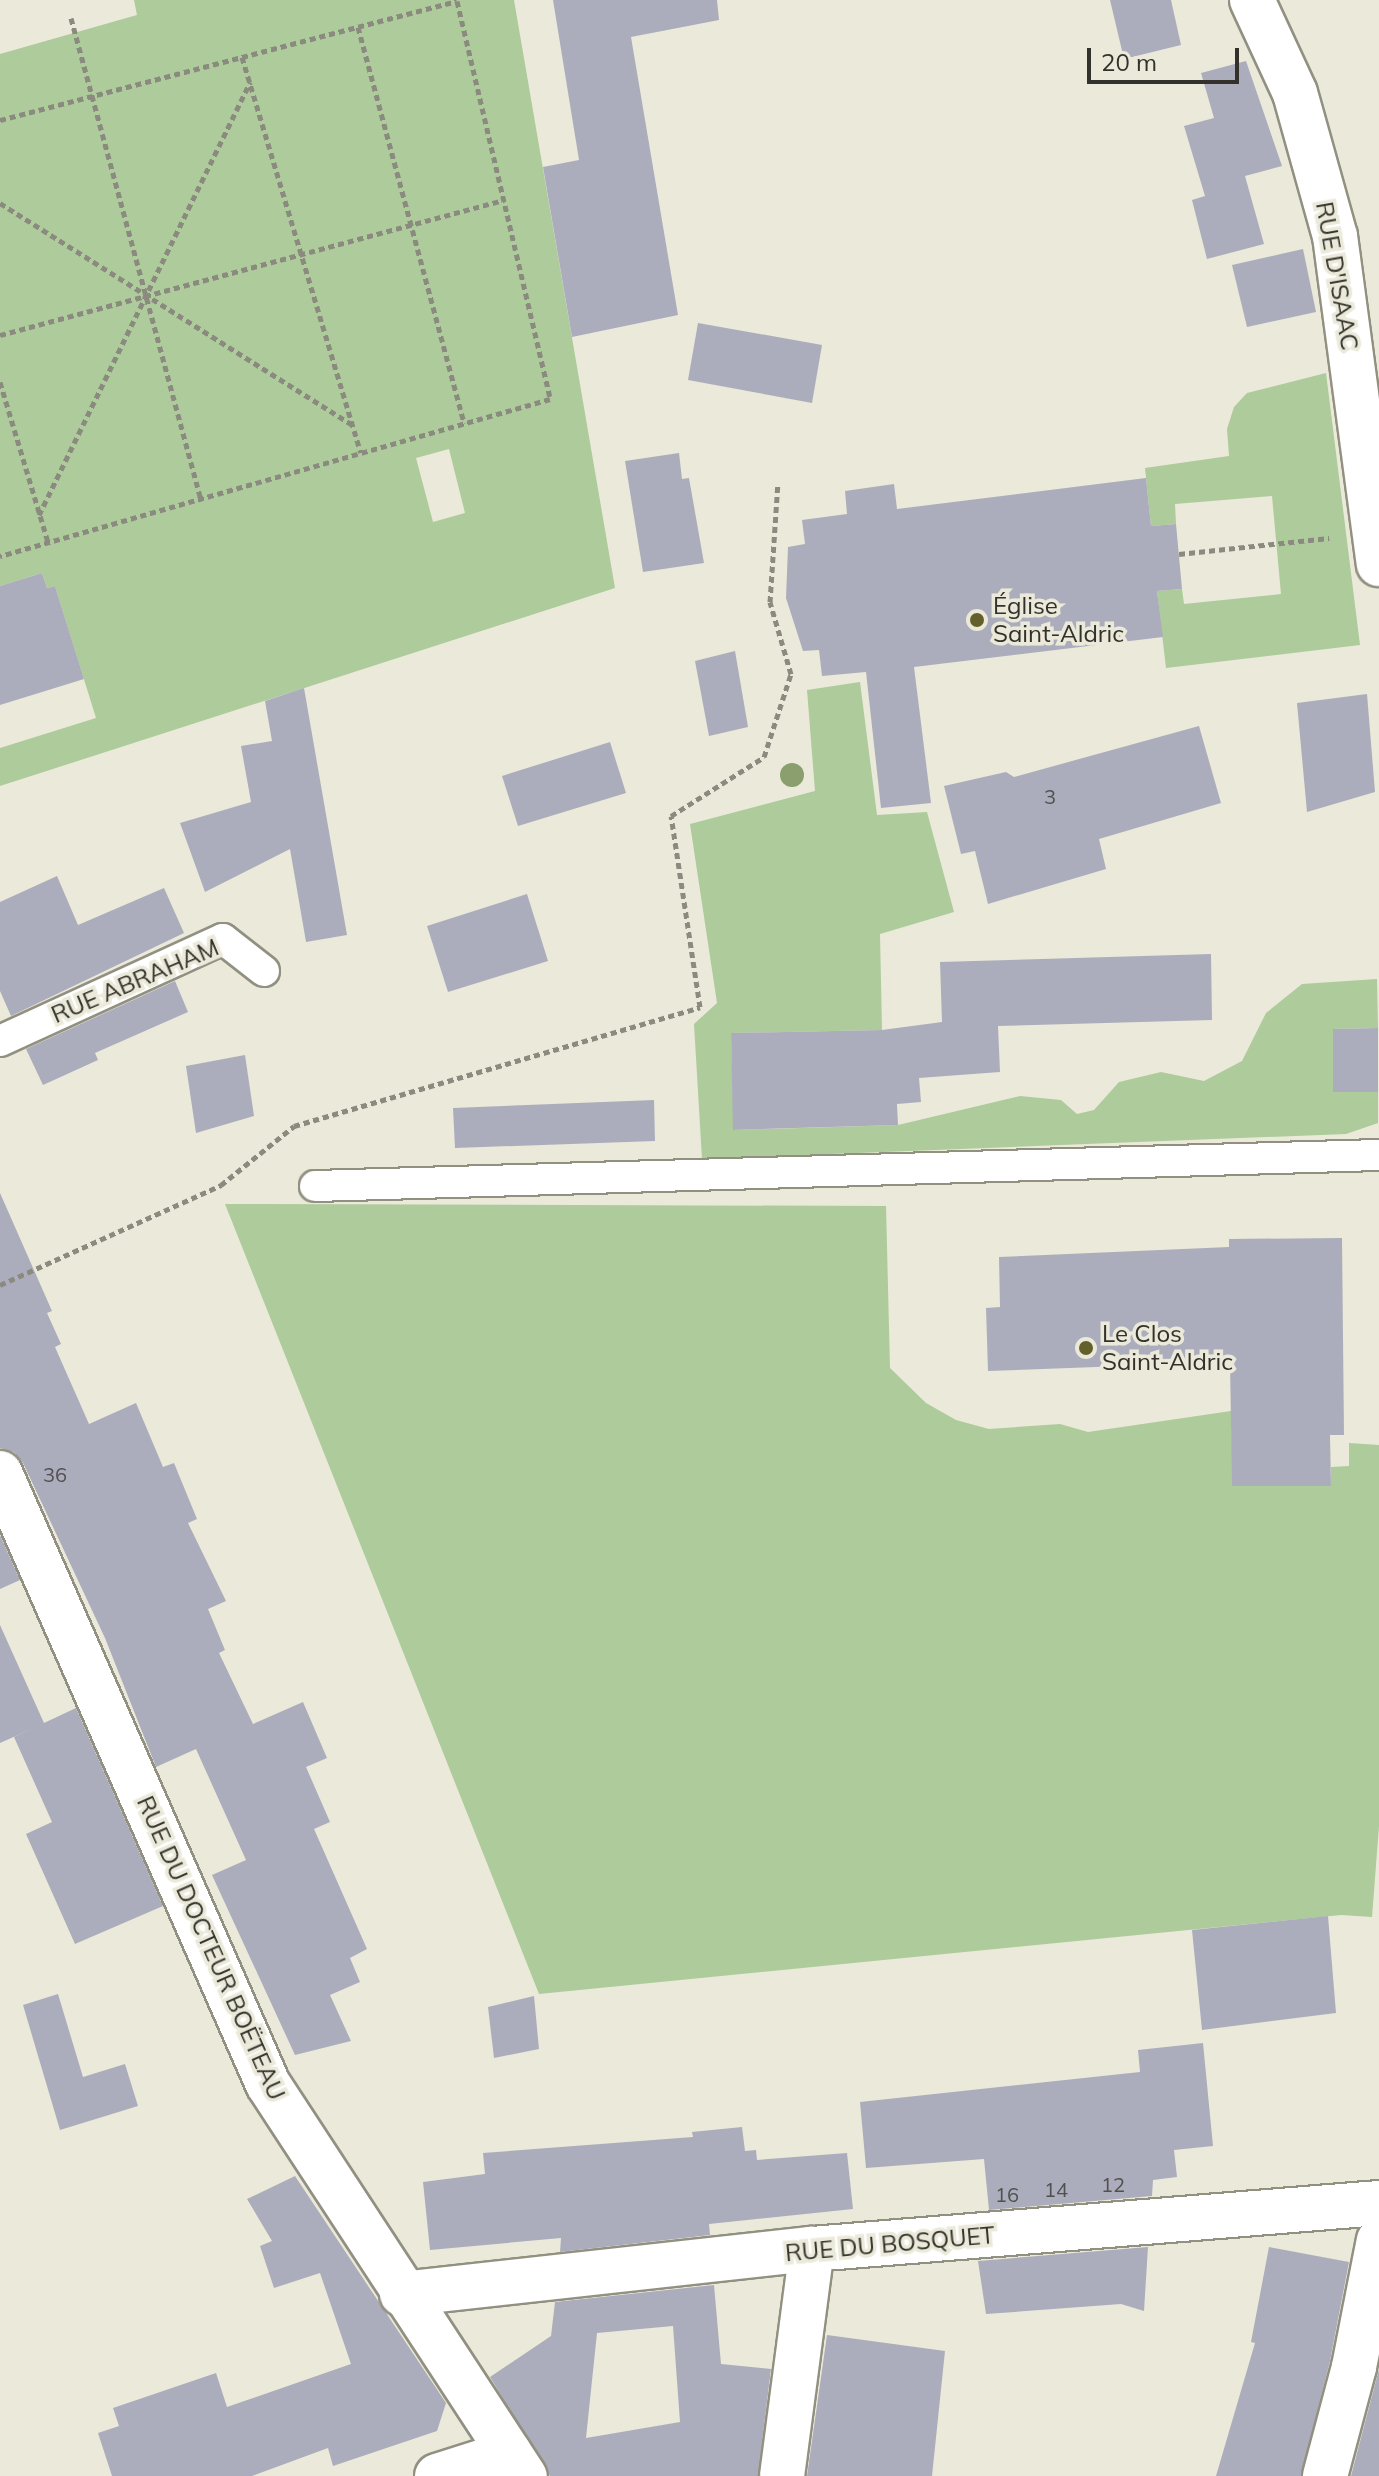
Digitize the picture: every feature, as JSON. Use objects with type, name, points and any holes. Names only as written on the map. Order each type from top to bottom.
[{"type":"street","name":"RUE D'ISAAC","points":[[1252,0],[1295,93],[1335,236],[1379,564]]},
{"type":"street","name":"RUE DU DOCTEUR BOËTEAU","points":[[0,1473],[268,2084],[402,2294],[517,2464]]},
{"type":"street","name":"RUE DU BOSQUET","points":[[402,2294],[812,2249],[1379,2203]]},
{"type":"street","points":[[1325,2476],[1354,2367],[1379,2240]]},
{"type":"street","points":[[782,2476],[812,2249]]},
{"type":"street","points":[[437,2476],[517,2464]]},
{"type":"lane","name":"RUE ABRAHAM","points":[[0,1041],[223,939],[264,971]]},
{"type":"lane","points":[[315,1186],[1379,1155]]},
{"type":"path","points":[[0,120],[457,1],[550,399],[0,556]]},
{"type":"path","points":[[71,18],[201,499]]},
{"type":"path","points":[[358,27],[464,423]]},
{"type":"path","points":[[242,57],[361,453]]},
{"type":"path","points":[[39,515],[250,82]]},
{"type":"path","points":[[0,335],[504,200]]},
{"type":"path","points":[[0,203],[353,425]]},
{"type":"path","points":[[0,382],[48,542]]},
{"type":"path","points":[[0,1285],[221,1185],[294,1126],[700,1007],[671,816],[764,757],[791,674],[770,602],[778,483]]},
{"type":"path","points":[[1179,554],[1332,538]]},
{"type":"green space","points":[[134,0],[514,0],[615,588],[0,786],[0,748],[96,718],[55,586],[47,588],[42,573],[0,586],[0,54],[137,15]],"holes":[[[449,449],[465,513],[433,522],[416,458]]]},
{"type":"green space","points":[[1326,373],[1360,645],[1166,668],[1157,591],[1182,589],[1184,604],[1281,594],[1272,496],[1175,504],[1176,524],[1151,526],[1145,468],[1229,456],[1227,429],[1234,407],[1247,393]]},
{"type":"green space","points":[[860,682],[877,815],[927,812],[954,912],[880,934],[882,1030],[731,1033],[734,1130],[898,1125],[1020,1096],[1061,1100],[1077,1114],[1094,1110],[1119,1082],[1161,1072],[1204,1081],[1242,1061],[1266,1013],[1302,984],[1377,979],[1378,1028],[1333,1029],[1333,1091],[1378,1092],[1378,1123],[1346,1134],[702,1159],[694,1024],[717,1003],[690,824],[815,791],[807,690]]},
{"type":"green space","points":[[225,1204],[886,1206],[890,1368],[926,1403],[956,1420],[989,1429],[1060,1424],[1088,1432],[1231,1411],[1233,1486],[1331,1486],[1331,1467],[1349,1466],[1349,1443],[1379,1445],[1379,1826],[1372,1917],[1341,1915],[539,1994]]},
{"type":"building","points":[[553,0],[717,0],[719,20],[631,37],[678,315],[572,337],[543,167],[579,160]]},
{"type":"building","points":[[1110,0],[1171,0],[1181,45],[1124,59]]},
{"type":"building","points":[[1246,61],[1282,166],[1245,176],[1264,244],[1207,259],[1192,200],[1205,196],[1184,126],[1214,118],[1201,73]]},
{"type":"building","points":[[1303,249],[1316,312],[1247,327],[1232,265]]},
{"type":"building","points":[[698,323],[822,345],[812,403],[688,380]]},
{"type":"building","points":[[679,453],[682,479],[689,478],[704,563],[643,572],[625,461]]},
{"type":"building","name":"Église Saint-Aldric","points":[[1146,478],[1151,526],[1176,524],[1182,589],[1157,591],[1163,637],[914,667],[931,803],[881,808],[866,672],[822,676],[819,650],[803,651],[786,598],[788,547],[805,544],[802,520],[847,514],[845,491],[894,484],[897,509]]},
{"type":"building","points":[[42,573],[47,588],[55,586],[84,679],[0,705],[0,586]]},
{"type":"building","points":[[735,651],[748,727],[709,736],[695,661]]},
{"type":"building","points":[[304,688],[347,935],[306,942],[290,849],[205,892],[180,823],[251,802],[241,746],[272,741],[265,701]]},
{"type":"building","points":[[1367,694],[1375,792],[1307,812],[1297,703]]},
{"type":"building","points":[[1199,726],[1221,803],[1099,839],[1106,869],[988,904],[975,851],[961,854],[944,786],[1006,772],[1014,777]]},
{"type":"building","points":[[610,742],[626,793],[518,826],[502,776]]},
{"type":"building","points":[[57,876],[78,925],[164,888],[184,933],[11,1016],[0,991],[0,902]]},
{"type":"building","points":[[527,894],[548,961],[448,992],[427,926]]},
{"type":"building","points":[[1211,954],[1212,1020],[998,1026],[1000,1072],[919,1078],[921,1102],[897,1104],[898,1125],[733,1130],[731,1033],[882,1030],[942,1022],[940,962]]},
{"type":"building","points":[[175,981],[188,1012],[95,1053],[98,1060],[43,1085],[26,1049]]},
{"type":"building","points":[[1378,1028],[1378,1092],[1333,1092],[1333,1029]]},
{"type":"building","points":[[245,1055],[254,1116],[196,1133],[186,1066]]},
{"type":"building","points":[[654,1100],[655,1141],[455,1148],[453,1108]]},
{"type":"building","points":[[0,1193],[52,1311],[47,1313],[61,1344],[55,1347],[89,1424],[136,1403],[163,1467],[174,1463],[197,1519],[188,1523],[226,1601],[208,1609],[225,1650],[219,1653],[253,1724],[303,1702],[327,1758],[306,1767],[330,1822],[314,1829],[367,1949],[350,1958],[360,1982],[330,1995],[351,2041],[295,2055],[212,1875],[246,1860],[196,1749],[156,1767],[105,1638],[23,1463],[14,1452],[0,1448]]},
{"type":"building","name":"Le Clos Saint-Aldric","points":[[1342,1238],[1344,1435],[1330,1435],[1331,1486],[1232,1486],[1230,1362],[988,1371],[986,1308],[1000,1307],[999,1257],[1229,1247],[1229,1239]]},
{"type":"building","points":[[0,1535],[20,1580],[0,1589]]},
{"type":"building","points":[[0,1625],[44,1723],[76,1708],[163,1906],[75,1944],[26,1834],[52,1822],[14,1737],[36,1727],[0,1743]]},
{"type":"building","points":[[1328,1916],[1336,2013],[1202,2030],[1192,1930]]},
{"type":"building","points":[[58,1994],[83,2077],[125,2064],[138,2106],[60,2130],[23,2005]]},
{"type":"building","points":[[534,1996],[539,2049],[494,2058],[488,2007]]},
{"type":"building","points":[[1203,2043],[1213,2146],[1174,2150],[1177,2177],[1153,2180],[1152,2196],[989,2210],[984,2159],[866,2168],[860,2102],[1140,2072],[1138,2050]]},
{"type":"building","points":[[742,2127],[745,2151],[756,2150],[757,2160],[847,2153],[853,2209],[709,2224],[710,2235],[560,2252],[561,2238],[430,2250],[423,2182],[485,2174],[483,2153],[693,2137],[692,2132]]},
{"type":"building","points":[[295,2176],[446,2403],[437,2431],[333,2466],[328,2448],[252,2476],[112,2476],[98,2433],[119,2426],[113,2408],[216,2373],[227,2407],[351,2364],[320,2273],[274,2288],[260,2246],[272,2241],[247,2199]]},
{"type":"building","points":[[1148,2247],[1144,2311],[1121,2304],[986,2314],[978,2261]]},
{"type":"building","points":[[1269,2247],[1349,2262],[1330,2361],[1301,2476],[1216,2476],[1255,2343],[1251,2342]]},
{"type":"building","points":[[714,2285],[721,2364],[771,2369],[758,2476],[550,2476],[490,2377],[551,2336],[555,2302]],"holes":[[[673,2326],[680,2422],[586,2438],[597,2333]]]},
{"type":"building","points":[[827,2335],[945,2351],[932,2476],[807,2476]]},
{"type":"building","points":[[1379,2369],[1379,2476],[1351,2476],[1378,2373]]},
{"type":"place","name":"Église Saint-Aldric","points":[[977,620]]},
{"type":"place","name":"Le Clos Saint-Aldric","points":[[1086,1348]]}]
